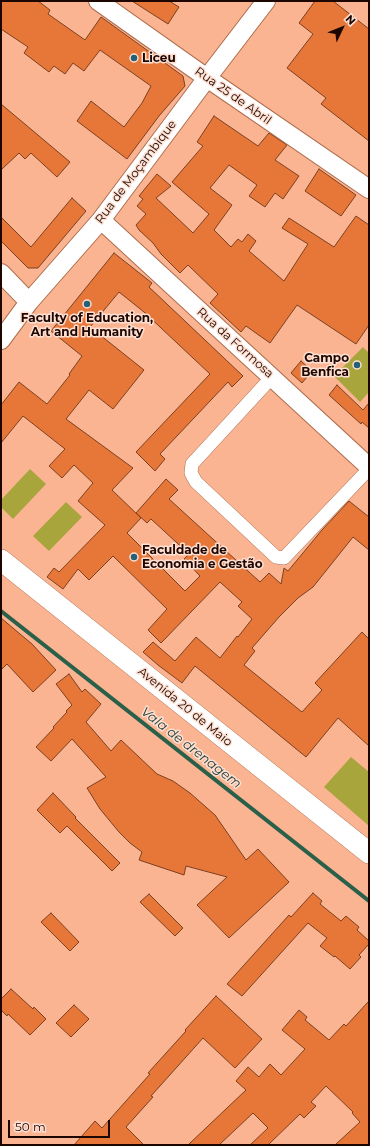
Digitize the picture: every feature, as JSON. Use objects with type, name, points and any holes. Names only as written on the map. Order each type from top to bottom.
[{"type":"main road","name":"Avenida 20 de Maio","points":[[1,560],[369,853]]},
{"type":"street","name":"Rua 25 de Abril","points":[[98,1],[369,189]]},
{"type":"street","name":"Rua de Moçambique","points":[[1,340],[29,302],[101,220],[266,1]]},
{"type":"street","name":"Rua da Formosa","points":[[101,220],[369,468]]},
{"type":"street","points":[[1,273],[29,302]]},
{"type":"street","points":[[272,377],[192,464],[191,473],[196,482],[276,558],[284,558],[369,468]]},
{"type":"shaded area","name":"Campo Benfica","points":[[363,347],[369,353],[369,392],[360,402],[334,376]]},
{"type":"shaded area","points":[[30,469],[46,484],[13,519],[1,507],[1,500]]},
{"type":"shaded area","points":[[66,502],[82,517],[49,551],[33,536]]},
{"type":"shaded area","points":[[351,757],[369,772],[369,826],[324,787]]},
{"type":"building","points":[[1,1],[38,1],[50,10],[48,14],[85,40],[101,17],[183,76],[185,86],[159,116],[127,159],[77,121],[91,101],[124,127],[142,103],[151,86],[100,50],[84,71],[73,63],[65,74],[54,66],[49,72],[24,53],[28,47],[1,29]]},
{"type":"building","points":[[132,1],[169,1],[179,7],[168,24]]},
{"type":"building","points":[[315,1],[333,1],[369,29],[369,141],[321,104],[326,98],[287,68],[313,34],[299,23]]},
{"type":"building","points":[[1,104],[70,162],[57,177],[31,153],[25,159],[19,153],[1,170]]},
{"type":"building","points":[[214,116],[258,146],[269,133],[287,145],[275,160],[299,176],[283,199],[275,193],[265,207],[249,196],[257,185],[229,165],[210,188],[232,205],[214,230],[231,247],[238,239],[242,242],[248,234],[256,241],[249,251],[284,281],[308,244],[282,228],[289,218],[334,247],[356,216],[369,225],[369,325],[356,344],[297,305],[270,343],[246,326],[241,332],[210,303],[218,294],[188,265],[180,273],[139,230],[136,225],[146,214],[137,206],[143,199],[139,196],[157,174],[171,186],[156,198],[193,233],[209,214],[172,182],[203,146],[197,142]]},
{"type":"building","points":[[319,169],[356,195],[341,216],[305,191]]},
{"type":"building","points":[[72,198],[86,211],[38,268],[28,268],[1,241],[1,217],[31,247]]},
{"type":"building","points":[[114,253],[152,283],[149,287],[243,376],[232,387],[228,382],[160,454],[165,459],[155,471],[136,452],[210,374],[144,312],[119,292],[90,327],[144,370],[113,409],[89,390],[66,419],[133,468],[112,490],[141,518],[127,533],[185,591],[200,576],[184,559],[189,554],[151,519],[147,523],[136,513],[166,479],[178,490],[169,499],[260,582],[269,573],[281,584],[284,568],[288,571],[322,530],[349,501],[369,517],[369,550],[353,537],[313,587],[298,598],[279,617],[252,648],[255,651],[244,665],[302,712],[322,690],[315,683],[362,632],[369,639],[369,746],[338,718],[306,757],[195,666],[182,683],[143,652],[153,642],[175,661],[196,637],[220,658],[252,619],[238,606],[242,602],[220,582],[161,643],[148,630],[167,609],[113,556],[89,580],[78,569],[63,589],[47,577],[54,568],[59,572],[105,525],[78,501],[93,483],[74,465],[62,478],[49,466],[65,449],[23,416],[1,443],[1,405],[19,382],[47,404],[70,375],[69,374],[82,356],[51,331]]},
{"type":"building","points":[[301,361],[312,371],[302,383],[291,373]]},
{"type":"building","points":[[337,385],[363,410],[369,403],[369,428],[362,422],[361,424],[329,395]]},
{"type":"building","points":[[1,618],[32,644],[56,670],[33,692],[7,664],[1,670]]},
{"type":"building","points":[[69,674],[82,692],[85,689],[101,704],[86,722],[111,751],[121,740],[157,774],[173,781],[190,793],[215,815],[246,860],[258,849],[289,882],[229,938],[197,905],[227,877],[186,866],[184,875],[139,860],[142,852],[119,832],[100,809],[87,788],[106,777],[72,739],[51,761],[36,747],[54,728],[53,727],[72,705],[56,684]]},
{"type":"building","points":[[53,793],[76,817],[75,818],[120,863],[112,871],[67,826],[60,833],[37,810]]},
{"type":"building","points":[[313,893],[322,901],[320,904],[341,921],[346,916],[359,927],[357,930],[369,941],[369,944],[359,955],[361,957],[350,969],[320,946],[327,938],[308,923],[242,996],[227,984],[289,915],[291,917]]},
{"type":"building","points":[[149,894],[183,928],[175,936],[140,902]]},
{"type":"building","points":[[51,913],[79,942],[70,951],[41,922]]},
{"type":"building","points":[[11,989],[33,1009],[34,1007],[46,1019],[30,1035],[8,1014],[7,1016],[1,1010],[1,999]]},
{"type":"building","points":[[216,996],[262,1039],[235,1068],[203,1038],[151,1096],[153,1097],[126,1127],[144,1145],[74,1145],[95,1121],[102,1128],[150,1074],[148,1073],[186,1031],[185,1030]]},
{"type":"building","points":[[369,1001],[369,1145],[335,1145],[360,1122],[352,1113],[353,1112],[326,1086],[311,1102],[316,1106],[304,1118],[300,1114],[268,1145],[250,1145],[268,1128],[253,1113],[219,1145],[188,1145],[246,1090],[236,1081],[248,1067],[259,1077],[270,1064],[281,1075],[305,1049],[282,1030],[299,1010],[307,1017],[305,1020],[329,1040],[344,1024],[346,1026]]},
{"type":"building","points":[[74,1005],[89,1019],[71,1037],[56,1023]]},
{"type":"waterway","name":"Vala de drenagem","points":[[1,611],[369,901]]},
{"type":"place","name":"Liceu","points":[[134,58]]},
{"type":"place","name":"Faculty of Education, Art and Humanity","points":[[87,304]]},
{"type":"place","name":"Campo Benfica","points":[[357,365]]},
{"type":"place","name":"Faculdade de Economia e Gestão","points":[[134,557]]}]
